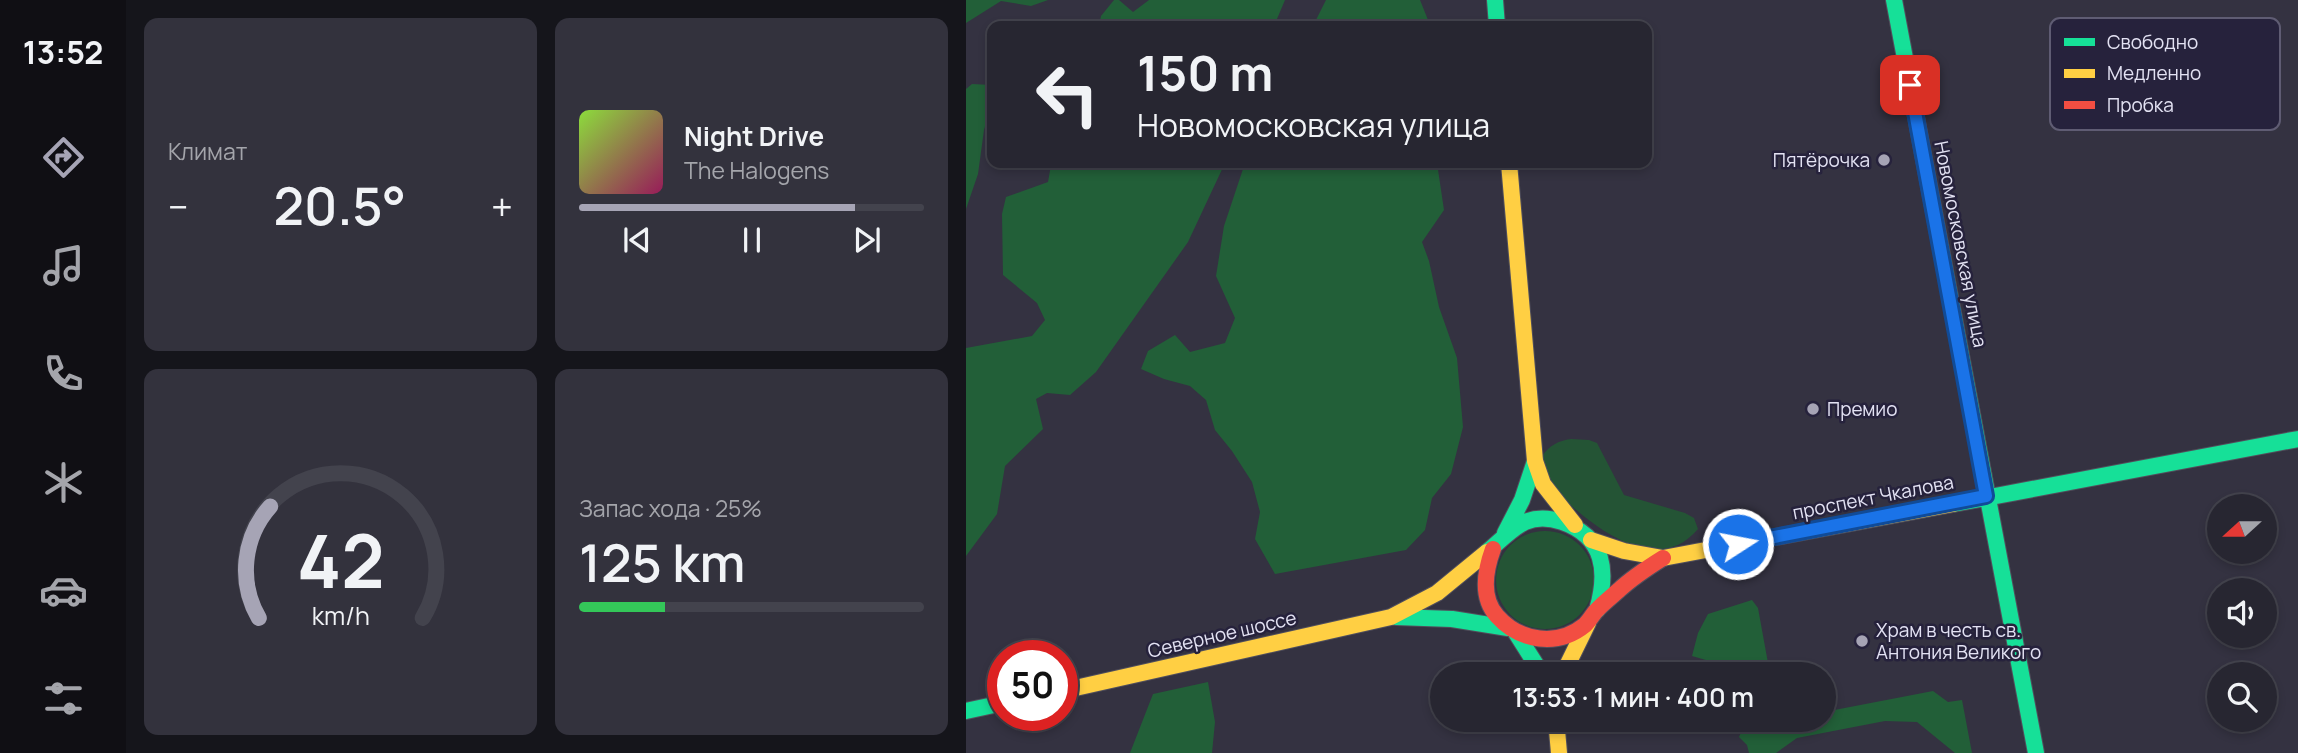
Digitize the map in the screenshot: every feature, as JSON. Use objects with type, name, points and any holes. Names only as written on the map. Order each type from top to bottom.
[{"type":"main road","points":[[1495,0],[1497,21]]},
{"type":"main road","name":"Новомосковская улица","points":[[1894,0],[2036,753]]},
{"type":"main road","points":[[1509,168],[1535,461],[1543,484],[1577,528],[1591,540],[1603,562],[1605,586],[1569,662]]},
{"type":"main road","name":"проспект Чкалова","points":[[1663,558],[2298,439]]},
{"type":"main road","points":[[1391,617],[1436,594],[1494,547],[1505,533],[1521,500],[1535,461]]},
{"type":"main road","points":[[1505,533],[1521,523],[1540,519],[1559,520],[1577,528]]},
{"type":"main road","points":[[1591,540],[1624,551],[1663,558]]},
{"type":"main road","points":[[1494,547],[1485,567],[1485,590],[1493,611],[1512,630],[1534,662]]},
{"type":"main road","points":[[1391,617],[1452,619],[1512,630],[1541,640],[1566,636],[1592,616],[1634,576],[1663,558]]},
{"type":"main road","name":"Северное шоссе","points":[[1078,687],[1391,617]]},
{"type":"main road","points":[[966,711],[987,707]]},
{"type":"main road","points":[[1557,732],[1559,753]]},
{"type":"green space","points":[[966,0],[1048,0],[1031,6],[1001,1],[966,23]]},
{"type":"green space","points":[[1114,0],[1119,0],[1133,12],[1149,0],[1285,0],[1276,21],[1100,21]]},
{"type":"green space","points":[[1326,0],[1420,0],[1428,20],[1427,21],[1316,21]]},
{"type":"green space","points":[[972,84],[987,85],[987,120],[978,174],[966,209],[966,89]]},
{"type":"green space","points":[[1050,168],[1223,168],[1188,242],[1096,372],[1070,395],[1047,393],[1036,399],[1043,429],[1005,466],[997,514],[966,556],[966,348],[1032,336],[1045,320],[1037,303],[1003,275],[1002,214],[1006,197],[1048,182]]},
{"type":"green space","points":[[1243,168],[1438,168],[1444,210],[1422,242],[1439,307],[1457,358],[1463,427],[1451,474],[1432,498],[1425,530],[1406,550],[1275,574],[1255,539],[1260,512],[1252,482],[1215,430],[1206,400],[1190,386],[1141,369],[1148,351],[1175,335],[1190,352],[1225,343],[1235,318],[1216,276],[1224,226]]},
{"type":"green space","points":[[1571,439],[1597,443],[1624,495],[1685,513],[1694,518],[1698,529],[1684,542],[1668,548],[1652,549],[1619,539],[1589,520],[1557,493],[1544,473],[1542,456],[1555,444]]},
{"type":"green space","points":[[1545,531],[1564,535],[1579,546],[1590,561],[1594,580],[1590,599],[1579,614],[1564,625],[1545,629],[1526,625],[1511,614],[1500,599],[1496,580],[1500,561],[1511,546],[1526,535]]},
{"type":"green space","points":[[1752,600],[1758,608],[1768,662],[1713,662],[1692,656],[1698,633],[1708,614]]},
{"type":"green space","points":[[1208,682],[1215,722],[1212,753],[1130,753],[1153,694]]},
{"type":"green space","points":[[1933,691],[1948,702],[1962,700],[1972,753],[1955,753],[1917,722],[1885,721],[1836,730],[1836,710]]},
{"type":"green space","points":[[1741,732],[1828,732],[1797,738],[1776,753],[1749,753],[1747,745],[1739,737]]},
{"type":"traffic: fast","points":[[1495,0],[1497,21]]},
{"type":"traffic: fast","points":[[1894,0],[2036,753]]},
{"type":"traffic: fast","points":[[1953,504],[2298,439]]},
{"type":"traffic: fast","points":[[1505,533],[1522,500],[1535,461]]},
{"type":"traffic: fast","points":[[1487,552],[1515,528],[1530,520],[1553,520],[1576,529],[1595,546],[1600,557],[1602,582],[1597,610]]},
{"type":"traffic: fast","points":[[1396,617],[1452,619],[1508,628]]},
{"type":"traffic: fast","points":[[1516,633],[1534,662]]},
{"type":"traffic: fast","points":[[966,711],[987,706]]},
{"type":"traffic: slow","points":[[1509,168],[1535,461],[1543,484],[1575,525]]},
{"type":"traffic: slow","points":[[1591,540],[1624,551],[1663,558],[1953,504]]},
{"type":"traffic: slow","points":[[1078,687],[1391,617],[1437,593],[1487,552]]},
{"type":"traffic: slow","points":[[1569,662],[1588,623]]},
{"type":"traffic: slow","points":[[1557,732],[1559,753]]},
{"type":"traffic: jam","points":[[1493,549],[1486,584],[1492,609],[1506,625],[1517,631],[1528,636],[1551,639],[1563,637],[1585,625],[1624,585],[1663,558]]},
{"type":"place","name":"Пятёрочка","points":[[1884,160]]},
{"type":"place","name":"Премио","points":[[1813,409]]},
{"type":"place","name":"Храм в честь св. Антония Великого","points":[[1862,641]]},
{"type":"route","points":[[1738,544],[1986,496],[1910,85]]}]
